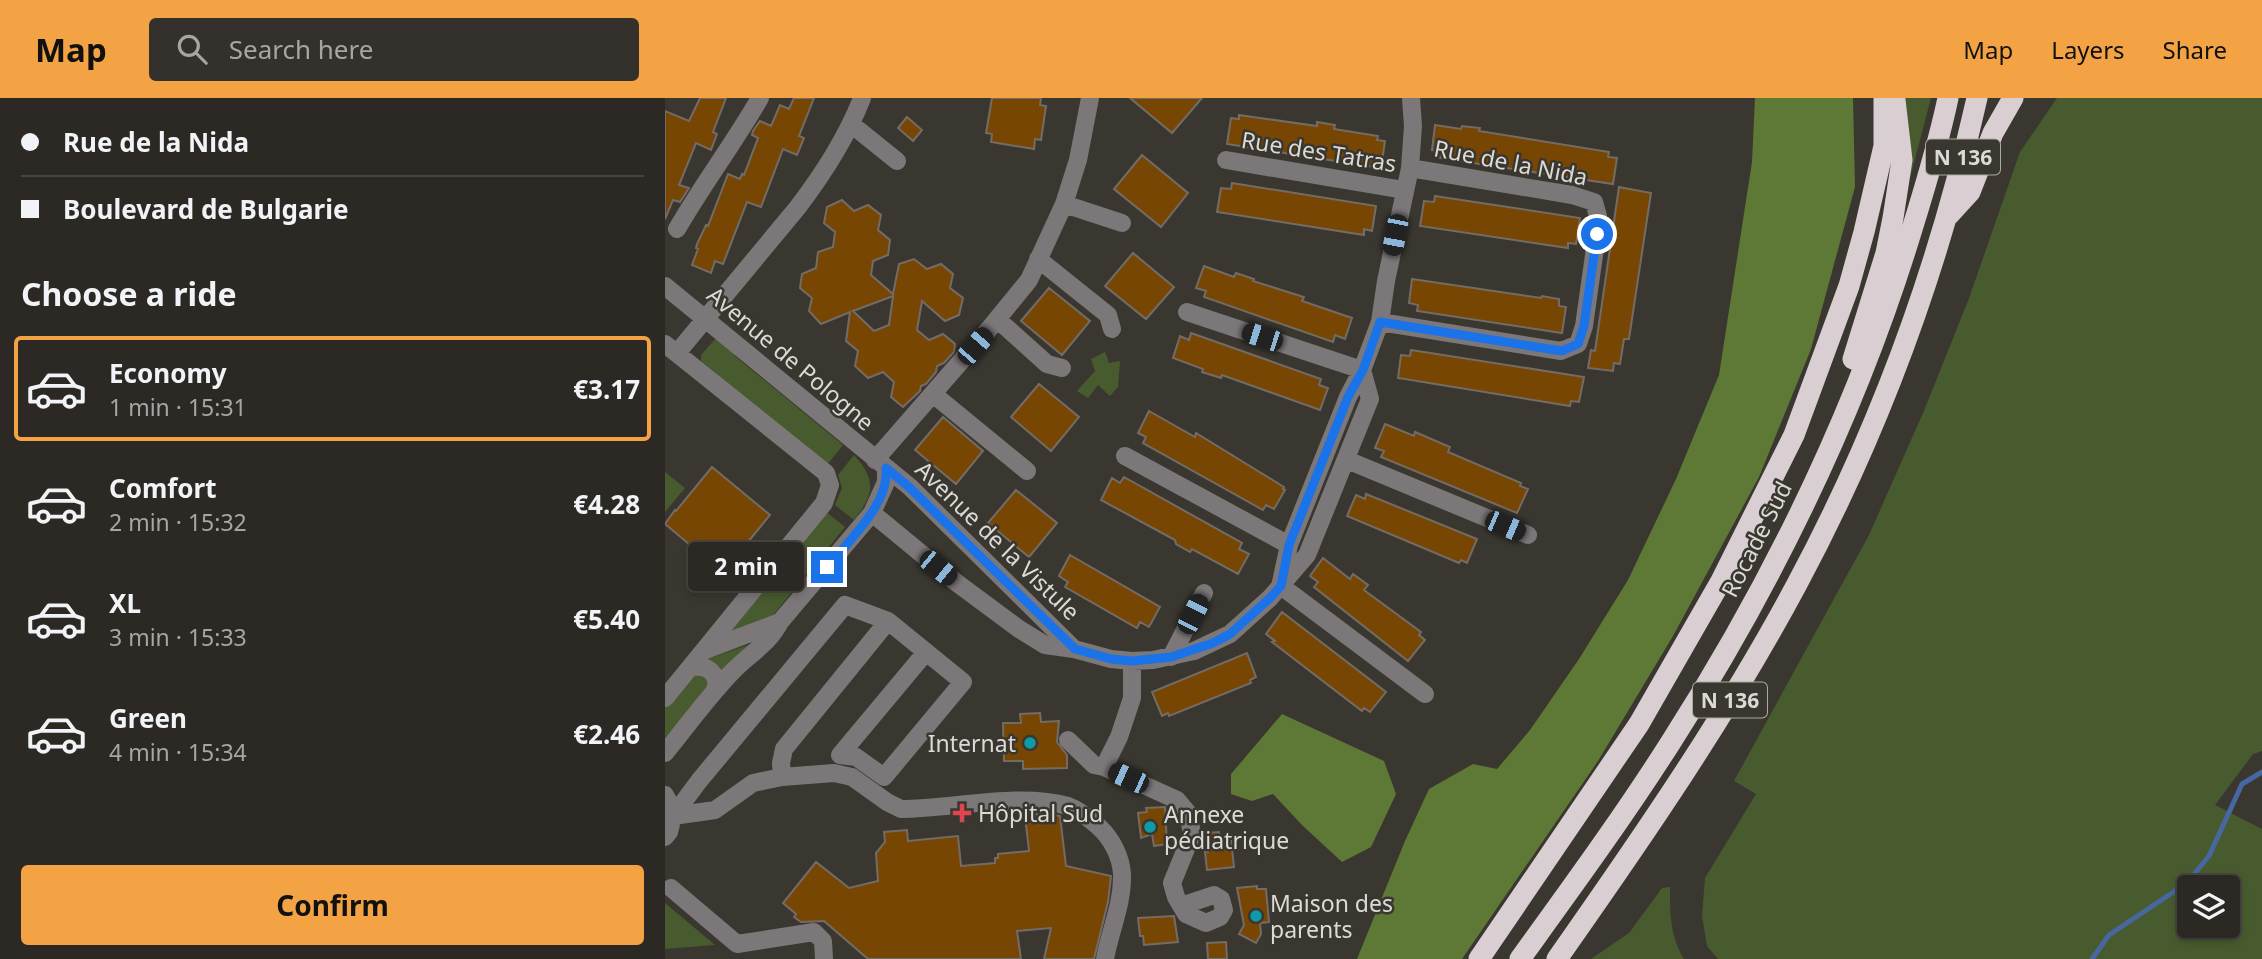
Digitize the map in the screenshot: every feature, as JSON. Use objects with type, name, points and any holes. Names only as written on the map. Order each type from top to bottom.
[{"type":"highway","points":[[1479,959],[1639,724],[1721,581],[1794,435],[1845,298],[1864,232],[1884,146],[1884,98]]},
{"type":"highway","points":[[1852,397],[1851,366],[1886,253],[1902,160],[1895,98]]},
{"type":"highway","name":"Rocade Sud","points":[[1520,959],[1621,818],[1714,672],[1780,553],[1852,397],[1903,259],[1948,98]]},
{"type":"highway","name":"N 136","points":[[1556,959],[1616,875],[1735,693],[1797,583],[1847,483],[1912,324],[1948,216],[1977,98]]},
{"type":"highway","points":[[1948,216],[1970,192],[1993,133],[2013,98]]},
{"type":"street","points":[[677,229],[760,98]]},
{"type":"street","points":[[665,698],[824,503],[830,485],[826,474],[671,348],[705,318],[798,207],[851,124],[862,98]]},
{"type":"street","points":[[665,753],[714,692],[776,631],[780,622],[872,513],[886,482],[880,464],[933,394],[1029,280],[1064,204],[1078,160],[1090,98]]},
{"type":"street","name":"Avenue de la Vistule","points":[[1281,586],[1289,545],[1348,397],[1363,370],[1380,322],[1410,168],[1413,126],[1411,98]]},
{"type":"street","points":[[851,124],[897,161]]},
{"type":"street","name":"Rue des Tatras","points":[[1226,160],[1404,190]]},
{"type":"street","name":"Rue de la Nida","points":[[1380,322],[1562,351],[1578,344],[1584,326],[1598,225],[1594,202],[1572,195],[1410,168]]},
{"type":"street","points":[[1064,204],[1122,223]]},
{"type":"street","points":[[1038,260],[1108,314],[1112,329]]},
{"type":"street","name":"Avenue de Pologne","points":[[665,286],[880,464]]},
{"type":"street","points":[[1187,312],[1363,370]]},
{"type":"street","points":[[997,319],[1047,364],[1062,368]]},
{"type":"street","name":"Avenue de la Vistule","points":[[872,513],[1019,629],[1045,645],[1132,661],[1171,657],[1203,647],[1230,634],[1281,586],[1307,555],[1370,399],[1363,370]]},
{"type":"street","points":[[933,394],[1027,471]]},
{"type":"street","points":[[1125,456],[1289,545]]},
{"type":"street","points":[[1347,460],[1528,535]]},
{"type":"street","name":"Avenue de la Vistule","points":[[880,464],[909,487],[1075,649]]},
{"type":"street","points":[[1281,586],[1426,694]]},
{"type":"street","points":[[1171,657],[1204,593]]},
{"type":"street","points":[[665,837],[673,816],[699,781],[845,605],[888,621],[963,682],[884,777],[856,757],[840,755],[926,652]]},
{"type":"street","points":[[782,777],[784,749],[888,621]]},
{"type":"street","points":[[705,650],[780,622]]},
{"type":"street","points":[[1104,766],[1119,737],[1132,698],[1132,661]]},
{"type":"street","points":[[691,667],[700,666],[712,671],[717,683],[714,692]]},
{"type":"street","points":[[1067,740],[1094,765],[1104,766],[1177,800],[1188,813],[1192,834],[1171,883],[1181,906]]},
{"type":"street","points":[[673,816],[715,810],[753,783],[782,777],[834,773],[852,777],[901,809],[1023,801],[1048,802],[1071,807],[1091,819],[1105,833],[1115,847],[1122,872],[1121,895],[1105,959]]},
{"type":"street","points":[[665,795],[673,816]]},
{"type":"street","points":[[671,888],[737,944],[814,932],[823,941],[824,959]]},
{"type":"green space","points":[[1755,98],[1853,98],[1855,187],[1811,349],[1759,477],[1673,636],[1598,761],[1462,959],[1357,959],[1429,789],[1473,764],[1497,769],[1530,730],[1579,659],[1628,580],[1676,479],[1719,375],[1752,162]]},
{"type":"green space","points":[[1901,98],[1931,98],[1910,178]]},
{"type":"green space","points":[[2057,98],[2262,98],[2262,751],[2253,754],[2215,805],[2262,829],[2262,959],[1718,959],[1707,946],[1702,916],[1705,878],[1756,794],[1734,781],[1869,535],[1923,413],[1968,301],[2020,152]]},
{"type":"green space","points":[[716,338],[734,350],[735,356],[843,445],[827,465],[701,361],[701,355]]},
{"type":"green space","points":[[1105,352],[1109,363],[1120,361],[1118,387],[1110,396],[1098,385],[1088,398],[1077,391],[1095,371],[1091,359]]},
{"type":"green space","points":[[854,455],[867,472],[870,488],[866,503],[854,520],[835,505],[842,488],[838,475]]},
{"type":"green space","points":[[665,472],[685,488],[665,512]]},
{"type":"green space","points":[[826,512],[845,527],[765,625],[726,634]]},
{"type":"green space","points":[[754,643],[721,676],[704,660]]},
{"type":"green space","points":[[699,672],[712,683],[665,747],[665,707],[693,673]]},
{"type":"green space","points":[[1282,714],[1384,761],[1396,794],[1371,847],[1342,862],[1273,794],[1252,801],[1231,794],[1231,774]]},
{"type":"green space","points":[[1670,887],[1673,933],[1684,959],[1591,959],[1629,933],[1662,888]]},
{"type":"green space","points":[[665,903],[715,945],[665,949]]},
{"type":"building","points":[[700,98],[726,98],[713,132],[717,134],[711,150],[696,143],[679,185],[689,188],[680,202],[673,200],[665,219],[665,111],[689,121]]},
{"type":"building","points":[[794,98],[814,98],[799,136],[804,138],[797,155],[783,149],[761,207],[747,202],[723,264],[715,261],[711,273],[692,265],[698,249],[697,244],[706,225],[708,226],[728,174],[740,179],[742,174],[744,175],[758,138],[752,135],[753,131],[760,121],[771,126],[780,105],[789,109]]},
{"type":"building","points":[[992,98],[1041,98],[1040,105],[1046,106],[1041,140],[1035,139],[1034,149],[991,142],[992,134],[986,133]]},
{"type":"building","points":[[1130,98],[1202,98],[1172,133]]},
{"type":"building","points":[[1239,115],[1317,126],[1317,122],[1335,125],[1334,129],[1378,136],[1377,140],[1385,141],[1381,168],[1227,144],[1231,118],[1239,119]]},
{"type":"building","points":[[907,117],[922,130],[913,141],[898,128]]},
{"type":"building","points":[[1435,125],[1461,129],[1462,126],[1480,128],[1479,131],[1609,152],[1608,157],[1617,158],[1613,184],[1440,158],[1441,151],[1432,150]]},
{"type":"building","points":[[1142,155],[1188,193],[1161,227],[1114,189]]},
{"type":"building","points":[[1232,183],[1376,206],[1372,231],[1364,229],[1364,235],[1217,212],[1221,188],[1231,189]]},
{"type":"building","points":[[1619,187],[1651,193],[1629,339],[1624,339],[1620,364],[1614,363],[1613,371],[1588,368],[1591,350],[1595,351]]},
{"type":"building","points":[[1435,196],[1580,218],[1576,244],[1568,243],[1568,248],[1420,226],[1424,201],[1434,202]]},
{"type":"building","points":[[842,200],[854,211],[868,205],[881,215],[878,230],[890,240],[888,255],[873,261],[871,275],[893,294],[899,264],[914,259],[927,269],[941,264],[953,274],[950,288],[963,298],[959,315],[945,321],[922,301],[917,330],[929,340],[943,334],[955,344],[954,352],[944,363],[937,366],[936,372],[903,407],[891,397],[894,382],[883,372],[868,378],[855,366],[858,351],[846,341],[850,312],[821,324],[809,311],[812,298],[800,288],[802,274],[816,268],[818,252],[833,247],[835,232],[824,223],[827,207]],"holes":[[[893,296],[889,325],[874,331],[853,311]]]},
{"type":"building","points":[[1133,253],[1174,287],[1146,319],[1105,286]]},
{"type":"building","points":[[1204,266],[1234,277],[1236,273],[1254,279],[1253,281],[1304,297],[1302,301],[1352,318],[1345,339],[1335,335],[1333,342],[1204,297],[1206,291],[1196,288]]},
{"type":"building","points":[[1412,279],[1559,299],[1559,306],[1566,307],[1562,333],[1417,311],[1418,305],[1409,303]]},
{"type":"building","points":[[1049,288],[1090,321],[1062,355],[1021,321]]},
{"type":"building","points":[[1191,333],[1321,379],[1319,385],[1328,388],[1320,410],[1222,375],[1221,378],[1202,372],[1203,369],[1173,358],[1180,336],[1189,340]]},
{"type":"building","points":[[1411,350],[1584,377],[1579,402],[1571,401],[1570,406],[1398,378],[1401,355],[1410,356]]},
{"type":"building","points":[[1039,384],[1079,417],[1051,451],[1011,417]]},
{"type":"building","points":[[1149,411],[1195,437],[1196,433],[1284,487],[1285,490],[1274,509],[1266,505],[1263,510],[1143,443],[1146,437],[1138,433]]},
{"type":"building","points":[[943,417],[983,451],[956,484],[915,450]]},
{"type":"building","points":[[1385,424],[1414,436],[1415,432],[1450,447],[1448,452],[1521,483],[1520,486],[1528,489],[1517,513],[1381,457],[1384,451],[1375,448]]},
{"type":"building","points":[[712,467],[770,515],[725,574],[665,524]]},
{"type":"building","points":[[1124,477],[1242,543],[1239,549],[1249,554],[1238,574],[1192,549],[1190,552],[1176,544],[1175,540],[1101,500],[1112,478],[1120,483]]},
{"type":"building","points":[[1016,490],[1057,523],[1029,557],[988,523]]},
{"type":"building","points":[[1366,494],[1477,539],[1467,563],[1461,560],[1459,563],[1347,516],[1356,495],[1365,499]]},
{"type":"building","points":[[1070,555],[1160,607],[1149,627],[1140,622],[1137,628],[1065,587],[1068,582],[1059,576]]},
{"type":"building","points":[[1323,558],[1350,579],[1353,574],[1368,585],[1364,590],[1421,632],[1419,635],[1425,640],[1408,661],[1314,587],[1318,582],[1310,576]]},
{"type":"building","points":[[1282,612],[1386,692],[1370,712],[1364,708],[1362,711],[1272,642],[1275,641],[1266,634]]},
{"type":"building","points":[[1247,653],[1256,677],[1250,680],[1251,683],[1169,716],[1168,713],[1162,716],[1152,692]]},
{"type":"building","name":"Internat","points":[[1040,713],[1041,722],[1059,721],[1057,742],[1067,755],[1067,768],[1023,769],[1023,761],[1004,761],[1003,723],[1021,723],[1020,714]]},
{"type":"building","name":"Annexe pédiatrique","points":[[1165,807],[1167,844],[1154,846],[1152,834],[1141,838],[1138,813],[1147,812],[1146,808]]},
{"type":"building","points":[[1046,813],[1060,816],[1066,866],[1111,876],[1108,902],[1094,959],[1044,959],[1051,928],[1017,931],[1021,959],[868,959],[824,921],[801,922],[783,903],[816,862],[849,888],[878,881],[876,853],[885,842],[884,832],[907,830],[908,841],[958,836],[961,866],[995,863],[998,854],[1029,851],[1025,816]]},
{"type":"building","name":"Maison des parents","points":[[1219,832],[1220,840],[1231,839],[1234,867],[1207,870],[1206,833]]},
{"type":"building","name":"Maison des parents","points":[[1257,886],[1257,889],[1266,889],[1269,922],[1260,923],[1261,934],[1256,943],[1239,934],[1244,925],[1237,888]]},
{"type":"building","points":[[1174,916],[1178,942],[1144,945],[1138,918]]},
{"type":"building","points":[[1226,942],[1227,959],[1208,959],[1207,943]]},
{"type":"waterway","points":[[2092,959],[2109,935],[2187,883],[2209,856],[2242,784],[2262,772]]},
{"type":"place","name":"Internat","points":[[1030,743]]},
{"type":"place","name":"Hôpital Sud","points":[[962,813]]},
{"type":"place","name":"Annexe pédiatrique","points":[[1150,827]]},
{"type":"place","name":"Maison des parents","points":[[1256,916]]},
{"type":"route","points":[[827,567],[872,513],[886,482],[886,468],[909,487],[1075,649],[1111,659],[1132,661],[1171,657],[1213,643],[1230,634],[1281,586],[1289,545],[1348,397],[1363,370],[1380,322],[1562,351],[1578,344],[1584,326],[1597,234]]}]
